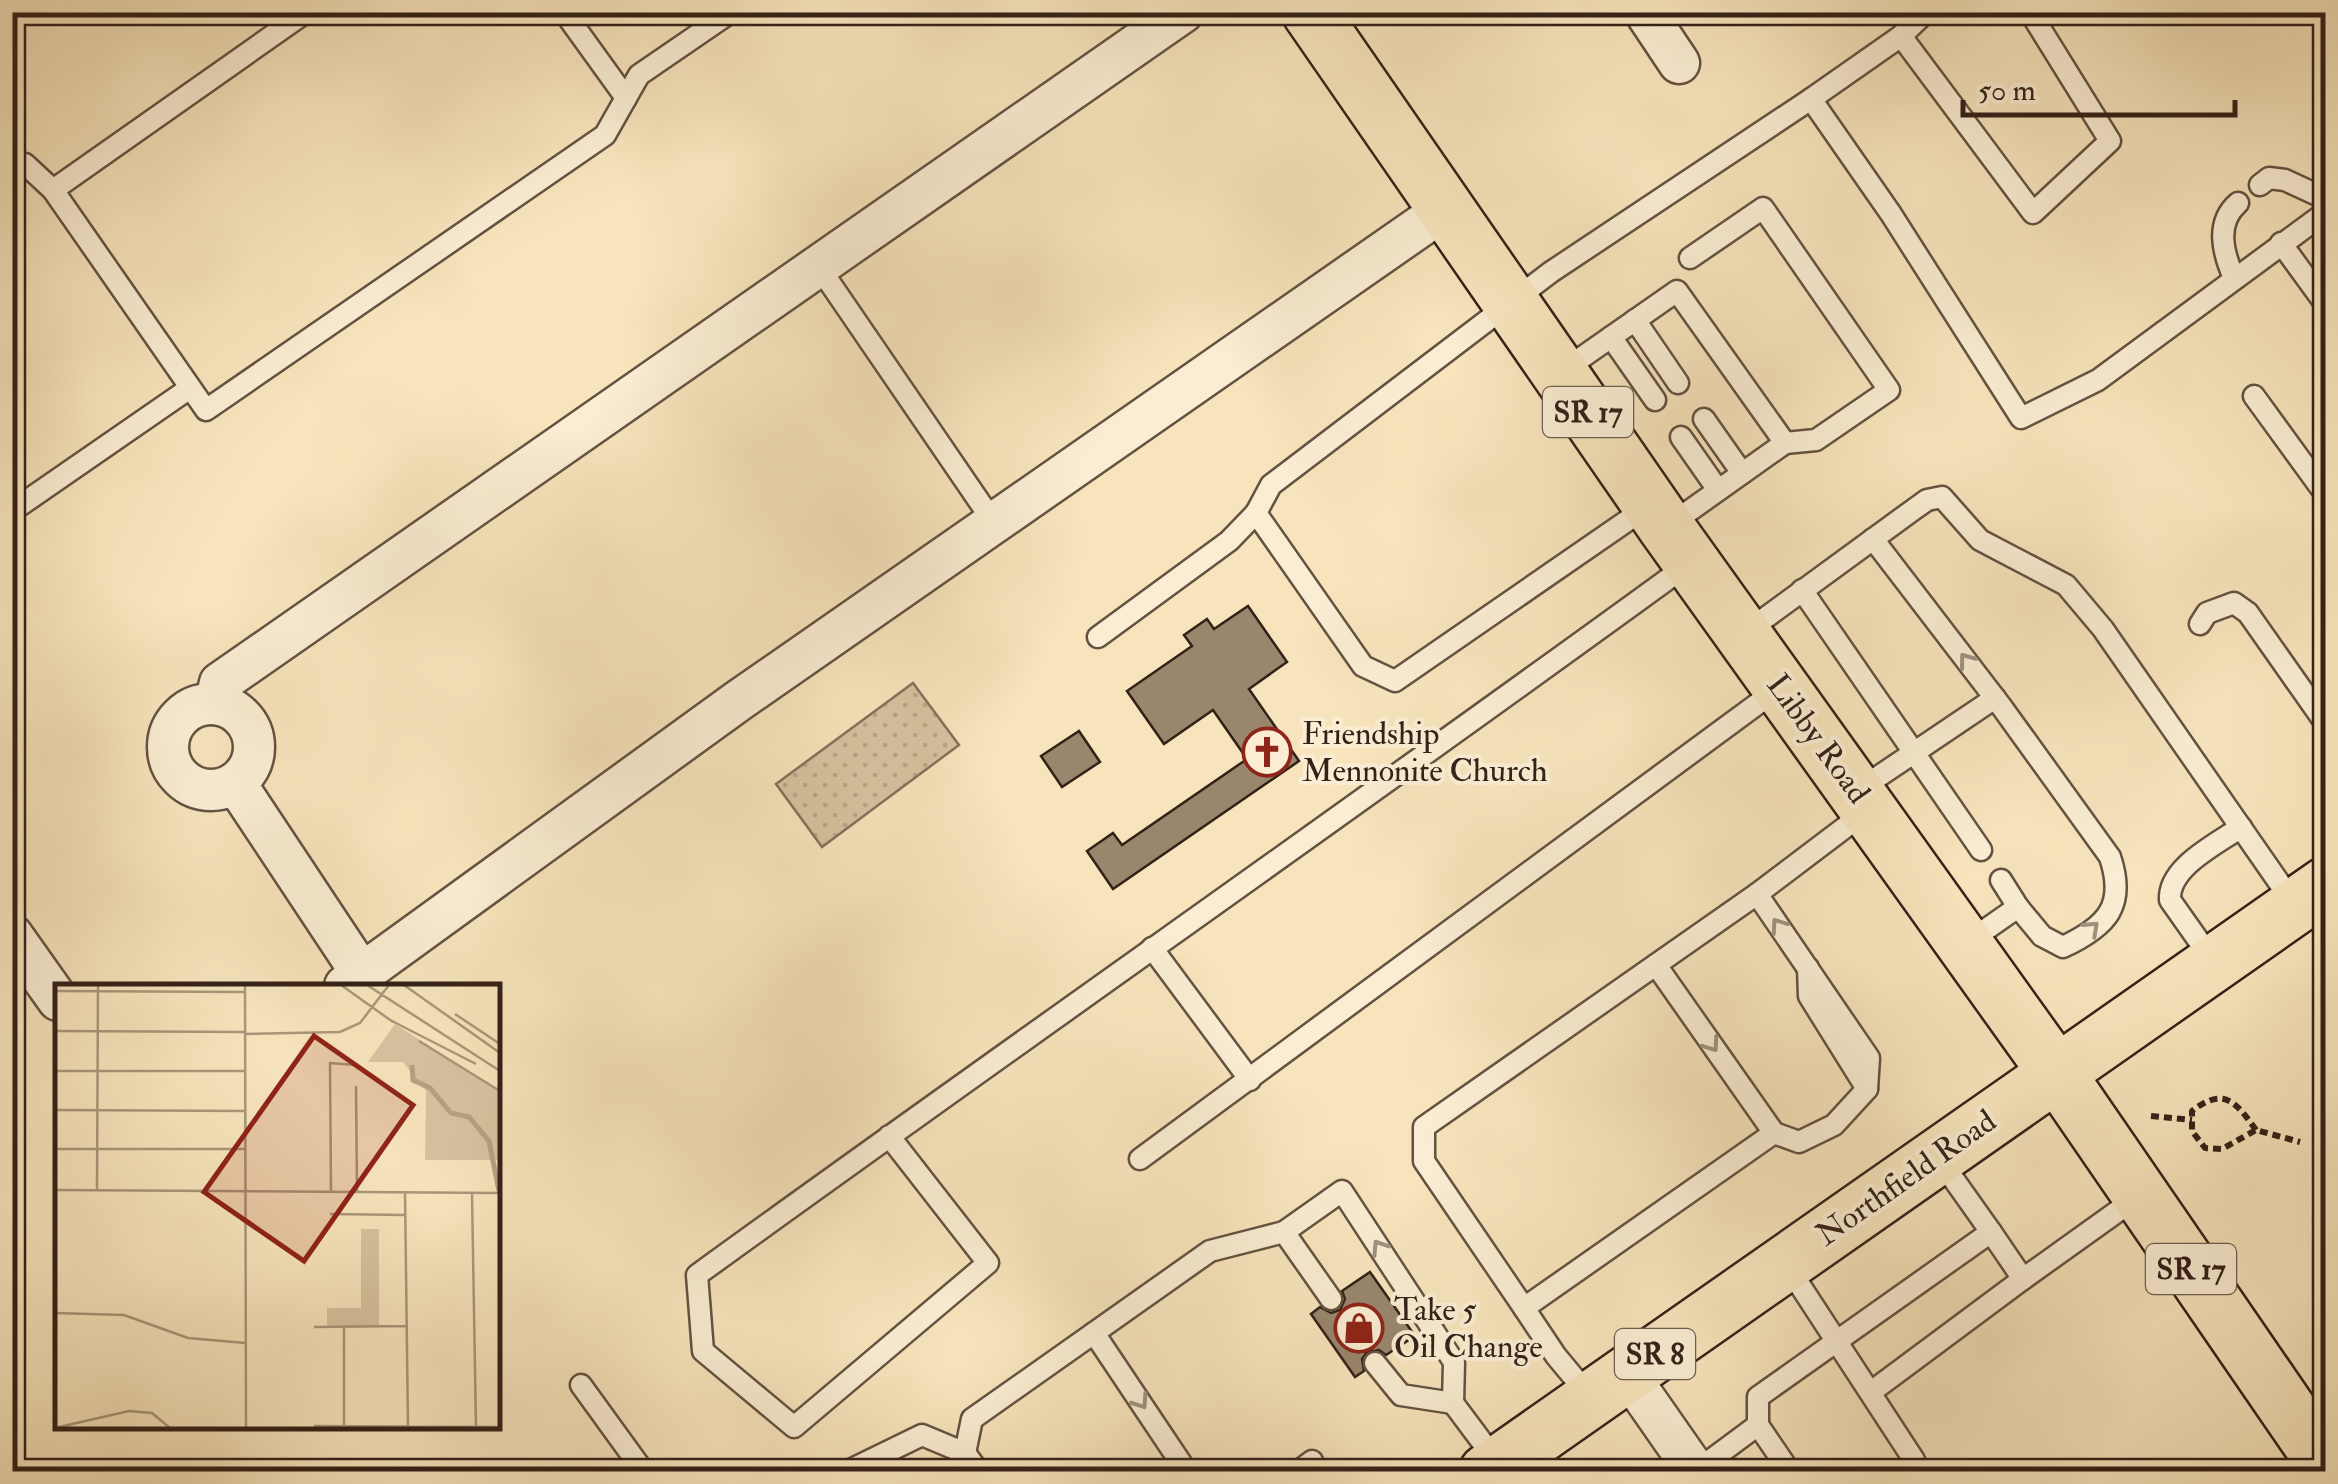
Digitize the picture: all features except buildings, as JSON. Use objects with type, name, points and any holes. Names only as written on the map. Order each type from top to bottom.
[{"type":"main road","name":"Libby Road","points":[[1310,12],[1670,531],[2056,1072],[2326,1465]]},
{"type":"main road","name":"Northfield Road","points":[[1492,1468],[2310,895]]},
{"type":"street","points":[[215,704],[220,683],[1183,12]]},
{"type":"street","points":[[1645,12],[1679,63]]},
{"type":"street","points":[[236,784],[354,980],[738,701],[1448,208]]},
{"type":"street","points":[[215,704],[234,710],[249,726],[254,739],[250,768],[236,784],[206,791],[186,784],[172,767],[168,742],[172,727],[189,709],[215,704]]},
{"type":"street","points":[[12,936],[55,996]]},
{"type":"street","points":[[1609,1385],[1696,1471]]},
{"type":"lane","points":[[53,190],[306,12]]},
{"type":"lane","points":[[564,12],[626,98]]},
{"type":"lane","points":[[12,166],[25,164],[53,190],[206,410],[605,135],[639,75],[731,12]]},
{"type":"lane","points":[[1098,638],[1229,541],[1256,513],[1271,484],[1551,272],[1812,99],[1900,36],[1926,12]]},
{"type":"lane","points":[[1900,36],[2033,213],[2110,141],[2030,12]]},
{"type":"lane","points":[[1812,99],[1891,214],[2021,418],[2098,380],[2326,212]]},
{"type":"lane","points":[[2260,185],[2269,178],[2285,180],[2326,200]]},
{"type":"lane","points":[[2234,278],[2222,250],[2228,212],[2238,203]]},
{"type":"lane","points":[[890,1136],[988,1263],[794,1427],[702,1351],[697,1275],[890,1136],[1152,948],[1718,490],[1785,443],[1816,440],[1889,390],[1763,208],[1690,258]]},
{"type":"lane","points":[[2281,243],[2326,306]]},
{"type":"lane","points":[[819,267],[994,522]]},
{"type":"lane","points":[[1560,373],[1678,291],[1785,443]]},
{"type":"lane","points":[[1635,320],[1678,382]]},
{"type":"lane","points":[[1610,338],[1655,400]]},
{"type":"lane","points":[[12,511],[190,388]]},
{"type":"lane","points":[[2254,396],[2326,494]]},
{"type":"lane","points":[[1704,419],[1742,473]]},
{"type":"lane","points":[[1681,437],[1718,490]]},
{"type":"lane","points":[[1743,634],[1928,500],[1942,498],[1980,540],[2066,584],[2103,629],[2240,827],[2310,895]]},
{"type":"lane","points":[[1256,513],[1363,666],[1395,681],[1670,531]]},
{"type":"lane","points":[[1873,539],[2110,856],[2119,885],[2112,908],[2098,924],[2085,937],[2063,947],[2042,936],[2001,880]]},
{"type":"lane","points":[[1802,590],[1981,850]]},
{"type":"lane","points":[[2200,624],[2207,613],[2234,603],[2248,614],[2326,724]]},
{"type":"lane","points":[[1140,1160],[1781,687]]},
{"type":"lane","points":[[1609,1385],[1556,1356],[1424,1161],[1424,1127],[1757,894],[1915,752],[1995,698]]},
{"type":"lane","points":[[2214,962],[2170,900],[2170,890],[2174,878],[2189,864],[2240,827]]},
{"type":"lane","points":[[1656,965],[1774,1133],[1800,1142],[1834,1124],[1867,1089],[1869,1058],[1757,894]]},
{"type":"lane","points":[[1964,946],[2018,907]]},
{"type":"lane","points":[[1152,948],[1250,1080]]},
{"type":"lane","points":[[1524,1308],[1774,1133]]},
{"type":"lane","points":[[1938,1156],[2023,1278]]},
{"type":"lane","points":[[965,1453],[972,1420],[1210,1251],[1284,1232],[1342,1191],[1454,1362],[1453,1404],[1492,1468]]},
{"type":"lane","points":[[1871,1392],[2140,1195]]},
{"type":"lane","points":[[1284,1232],[1331,1299]]},
{"type":"lane","points":[[1790,1472],[1758,1424],[1758,1397],[1991,1232]]},
{"type":"lane","points":[[1785,1262],[1914,1460],[1911,1472]]},
{"type":"lane","points":[[1094,1333],[1188,1472]]},
{"type":"lane","points":[[1375,1363],[1401,1396],[1453,1404]]},
{"type":"lane","points":[[580,1385],[644,1472]]},
{"type":"lane","points":[[1696,1471],[1758,1424]]},
{"type":"lane","points":[[846,1472],[922,1435],[965,1453],[979,1472]]},
{"type":"path","points":[[2256,1130],[2222,1149],[2206,1148],[2192,1132],[2192,1111],[2205,1101],[2224,1098],[2239,1106],[2256,1130],[2306,1144]]},
{"type":"path","points":[[2151,1116],[2192,1120]]},
{"type":"shaded area","points":[[913,683],[959,745],[822,847],[776,784]]},
{"type":"place","name":"Friendship Mennonite Church","points":[[1267,752]]},
{"type":"place","name":"Take 5 Oil Change","points":[[1359,1328]]}]
